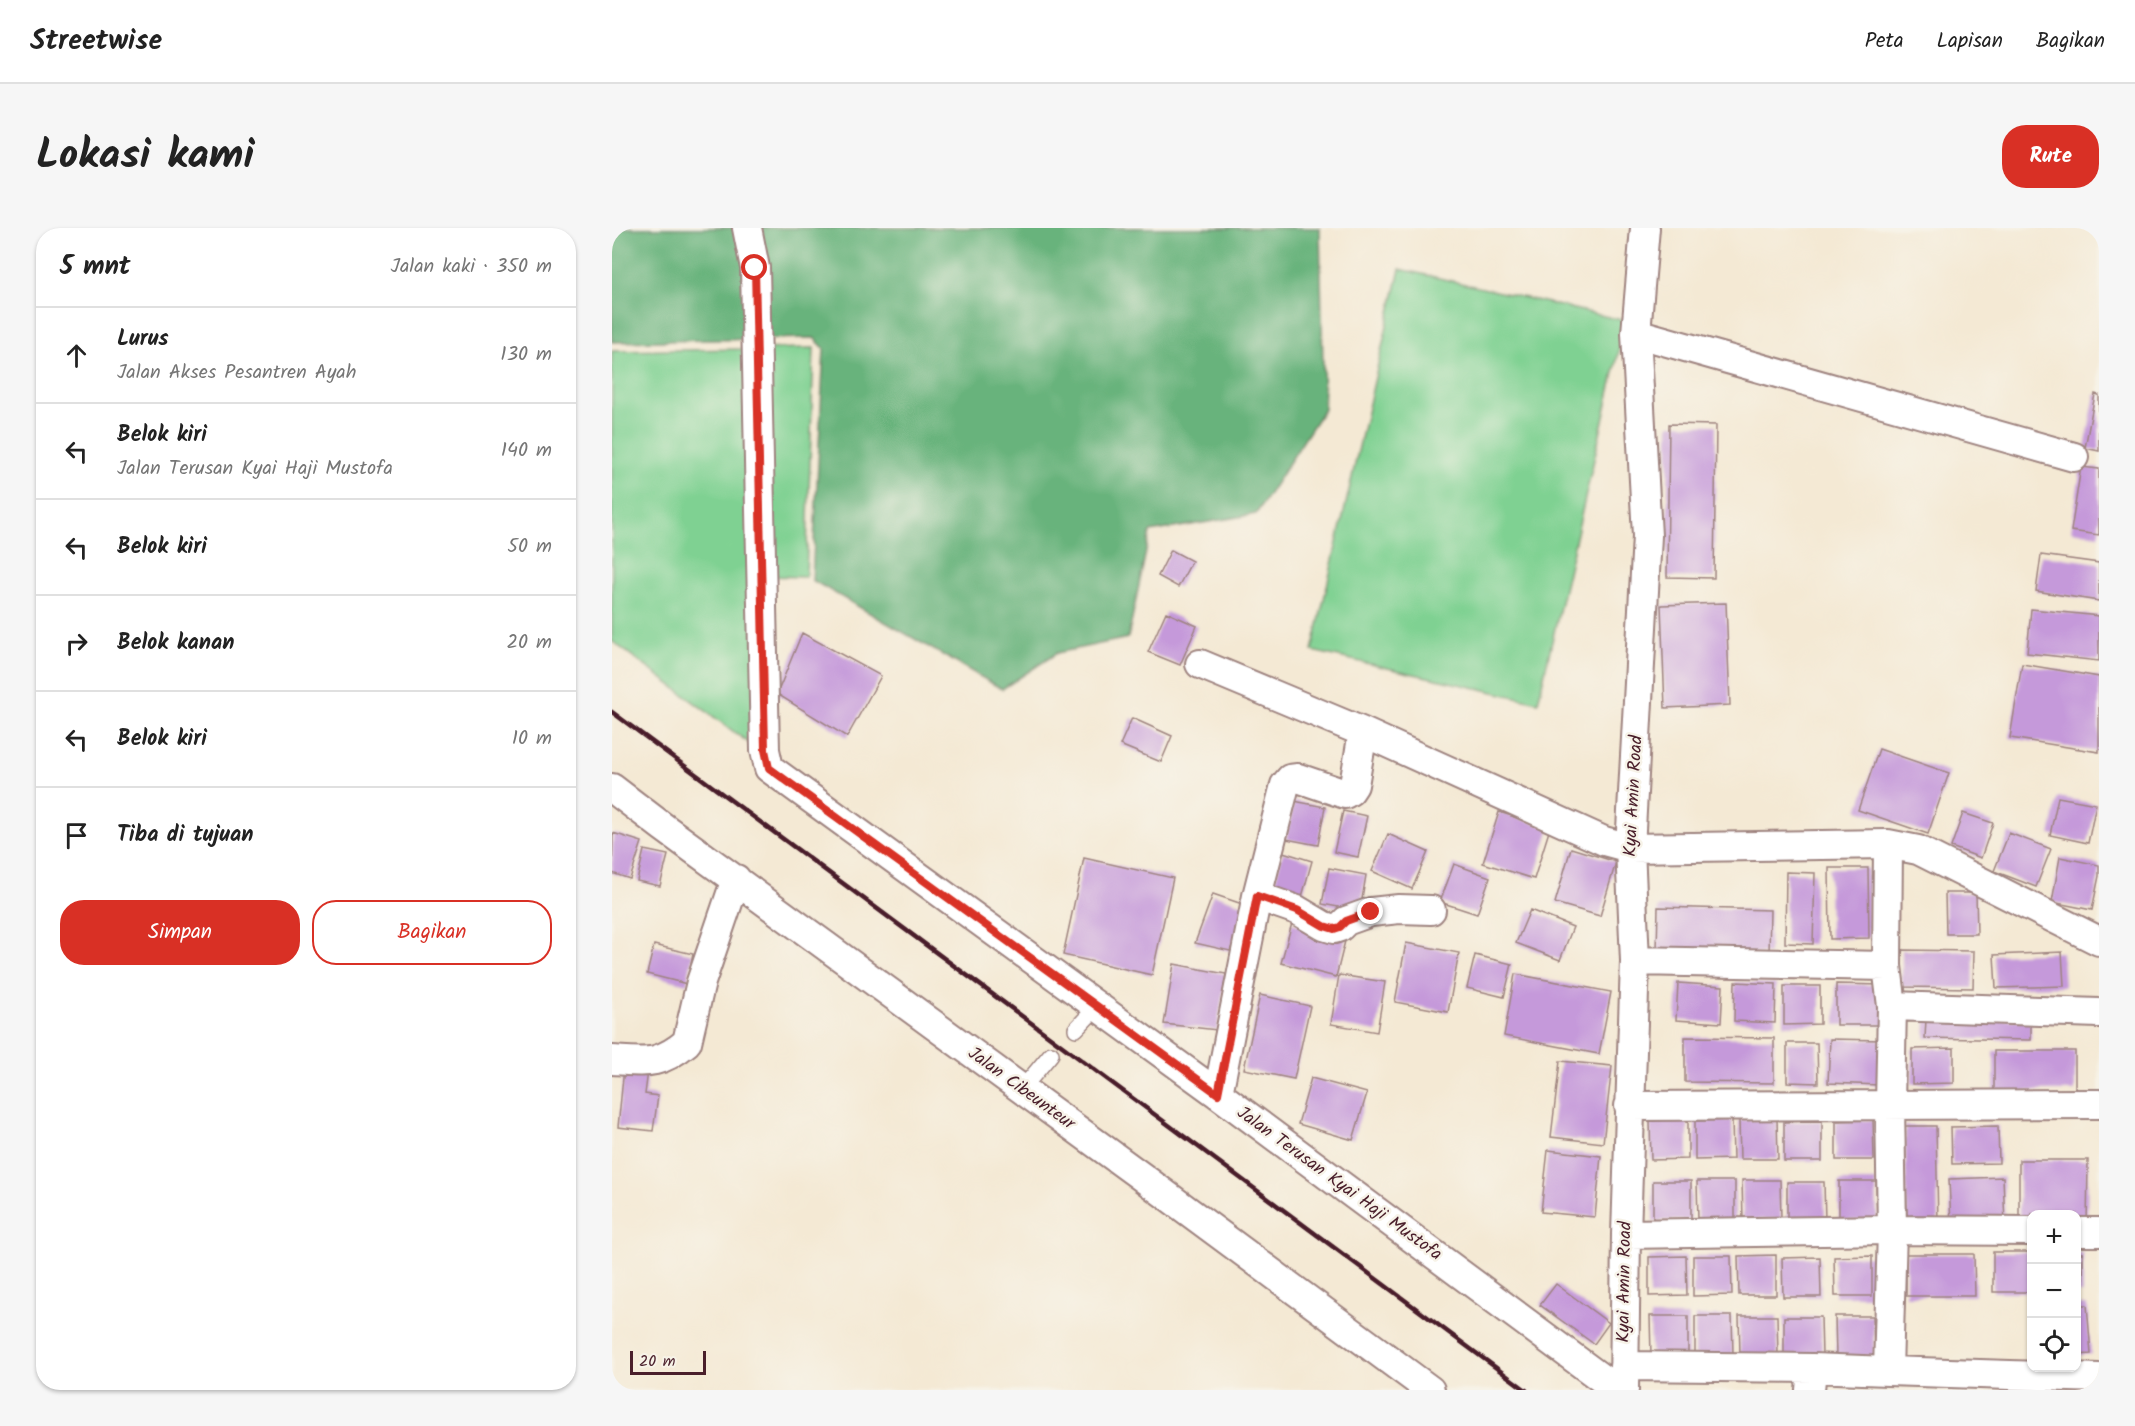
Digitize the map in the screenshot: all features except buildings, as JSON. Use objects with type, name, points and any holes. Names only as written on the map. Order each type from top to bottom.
[{"type":"street","name":"Jalan Terusan Kyai Haji Mustofa","points":[[747,228],[755,268],[765,750],[769,768],[1097,1007],[1621,1382]]},
{"type":"street","name":"Kyai Amin Road","points":[[1621,1382],[1635,961],[1630,848],[1647,536],[1636,333],[1645,228]]},
{"type":"street","points":[[1636,333],[2074,457]]},
{"type":"street","points":[[1200,664],[1363,732],[1604,841],[1630,848],[1888,844],[1918,850],[2099,941]]},
{"type":"street","points":[[1218,1094],[1257,896],[1285,785],[1290,779],[1298,778],[1345,794],[1350,791],[1354,785],[1363,732]]},
{"type":"street","name":"Jalan Cibeunteur","points":[[612,788],[1430,1390]]},
{"type":"street","points":[[1888,844],[1887,966],[1892,1006],[1890,1104],[1893,1230],[1888,1371]]},
{"type":"street","points":[[612,1060],[650,1063],[687,1042],[701,982],[736,879]]},
{"type":"street","points":[[1257,896],[1297,910],[1324,926],[1334,929],[1346,921],[1371,912],[1399,909],[1431,910]]},
{"type":"street","points":[[1635,961],[1887,966]]},
{"type":"street","points":[[1892,1006],[2099,1013]]},
{"type":"street","points":[[1629,1106],[2099,1104]]},
{"type":"street","points":[[1626,1234],[1893,1230],[2027,1231]]},
{"type":"street","points":[[2081,1232],[2099,1232]]},
{"type":"street","points":[[1621,1382],[1811,1379],[1888,1371],[2099,1378]]},
{"type":"lane","points":[[1076,1029],[1097,1007]]},
{"type":"lane","points":[[1022,1089],[1051,1054]]},
{"type":"green space","points":[[612,228],[1320,228],[1324,409],[1256,514],[1150,532],[1128,638],[1057,653],[1002,689],[812,580],[824,348],[814,338],[612,342]]},
{"type":"green space","points":[[1400,269],[1626,321],[1538,702],[1312,651]]},
{"type":"green space","points":[[814,348],[806,577],[763,576],[753,746],[612,641],[612,351]]},
{"type":"railway","points":[[612,712],[1526,1390]]},
{"type":"route","points":[[755,268],[765,750],[769,768],[1218,1094],[1257,896],[1297,910],[1324,926],[1334,929],[1346,921],[1371,912]]}]
